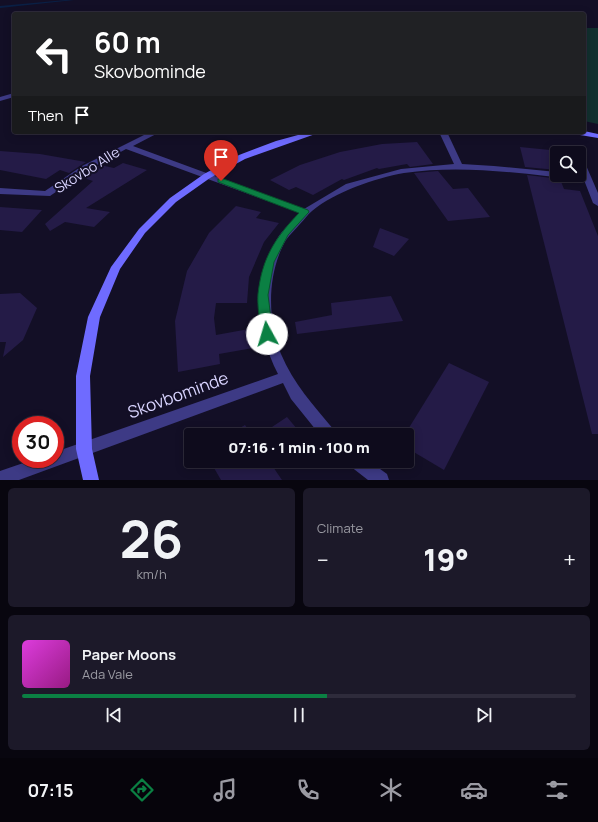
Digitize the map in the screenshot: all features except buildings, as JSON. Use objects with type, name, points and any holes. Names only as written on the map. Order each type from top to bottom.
[{"type":"street","points":[[0,99],[12,96]]},
{"type":"street","name":"Skovbo Alle","points":[[0,191],[47,194],[85,168],[152,134]]},
{"type":"street","points":[[91,480],[84,449],[82,376],[94,317],[115,269],[142,231],[173,200],[207,176],[242,157],[279,142],[309,134]]},
{"type":"street","points":[[444,134],[459,167]]},
{"type":"street","points":[[586,134],[598,136]]},
{"type":"street","name":"Skovbo Alle","points":[[126,146],[207,176]]},
{"type":"street","points":[[322,428],[312,418],[285,377],[267,334],[263,295],[269,262],[284,234],[305,212],[325,197],[348,186],[374,177],[401,171],[459,167],[587,178],[598,203]]},
{"type":"street","points":[[207,176],[305,212]]},
{"type":"street","name":"Skovbominde","points":[[84,449],[285,377]]},
{"type":"street","points":[[0,478],[84,449]]},
{"type":"street","points":[[365,468],[381,480]]},
{"type":"green space","points":[[586,28],[598,28],[598,124],[586,121]]},
{"type":"waterway","points":[[0,7],[73,0]]},
{"type":"route","points":[[221,181],[305,212],[284,234],[269,262],[263,295],[267,334]]}]
